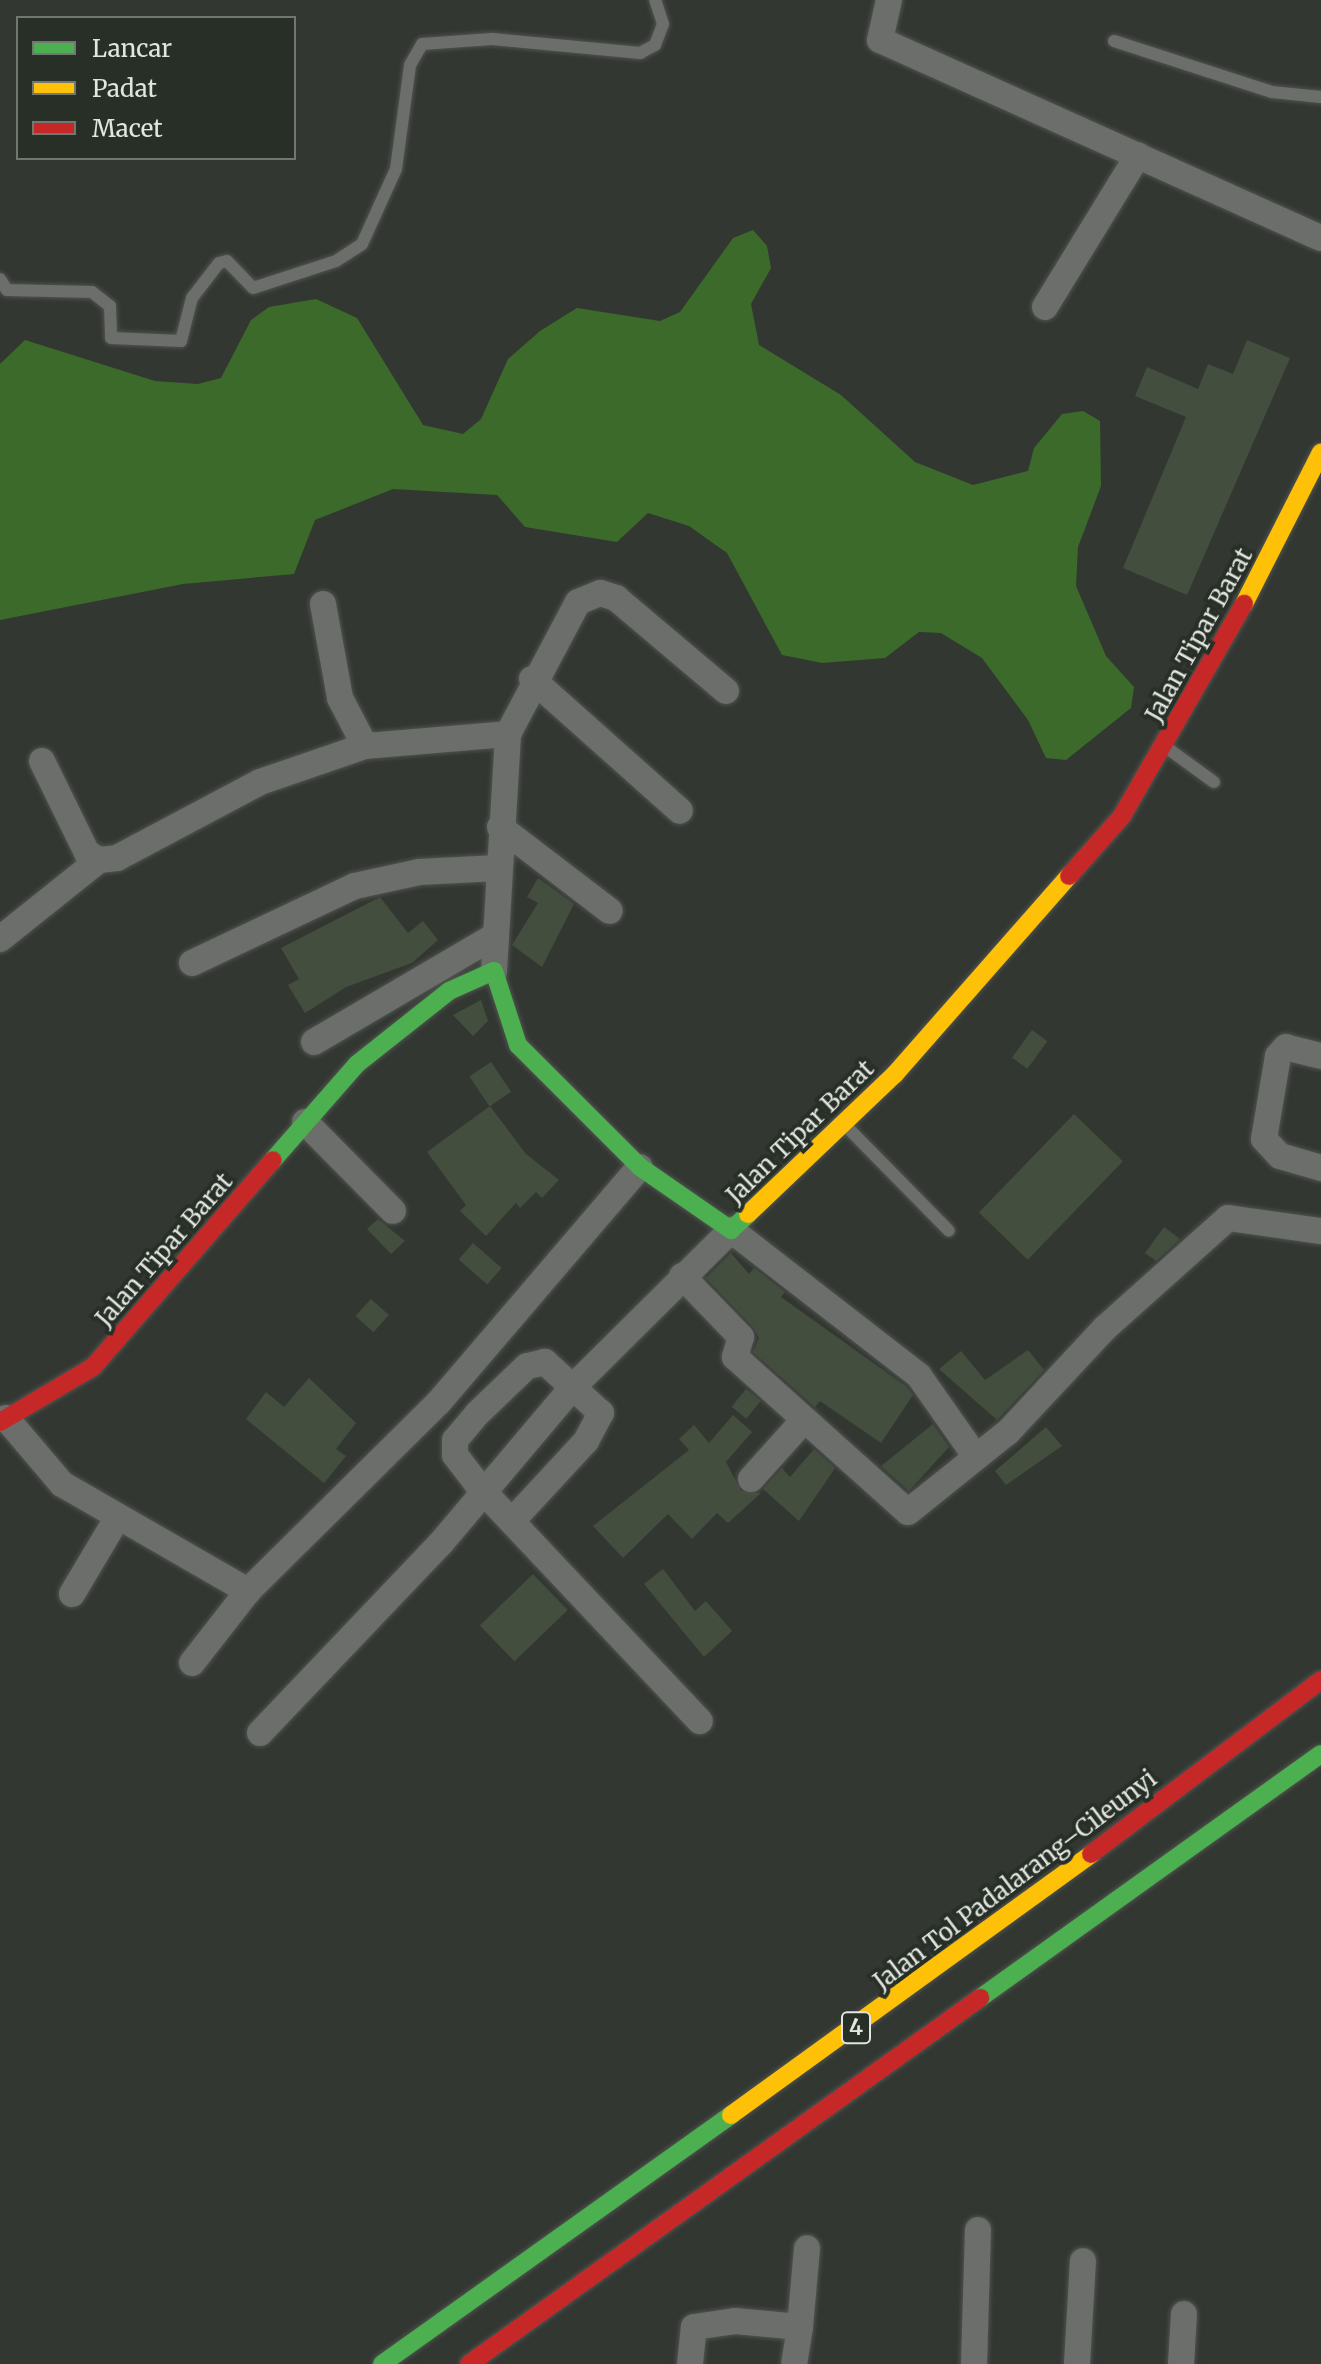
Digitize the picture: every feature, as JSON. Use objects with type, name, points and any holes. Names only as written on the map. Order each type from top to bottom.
[{"type":"main road","name":"Jalan Tipar Barat","points":[[3,1420],[63,1391],[93,1367],[305,1122],[406,1021],[494,971],[518,1045],[640,1167],[731,1230],[845,1125],[1122,816],[1164,746],[1321,452]]},
{"type":"main road","name":"Jalan Tol Padalarang–Cileunyi","points":[[382,2364],[984,1935],[1321,1680]]},
{"type":"main road","name":"4","points":[[469,2364],[1321,1754]]},
{"type":"street","points":[[889,0],[880,40],[1321,238]]},
{"type":"street","points":[[1045,307],[1138,155]]},
{"type":"street","points":[[494,971],[500,827],[508,734],[532,679],[578,602],[608,594],[726,691]]},
{"type":"street","points":[[323,604],[340,698],[365,746]]},
{"type":"street","points":[[532,679],[680,811]]},
{"type":"street","points":[[0,939],[99,860],[117,858],[260,782],[365,746],[508,734]]},
{"type":"street","points":[[42,761],[87,853],[99,860]]},
{"type":"street","points":[[500,827],[610,911]]},
{"type":"street","points":[[192,963],[355,886],[419,872],[498,868]]},
{"type":"street","points":[[314,1042],[495,936]]},
{"type":"street","points":[[1321,1056],[1286,1047],[1278,1056],[1264,1139],[1280,1156],[1321,1168]]},
{"type":"street","points":[[305,1122],[393,1211]]},
{"type":"street","points":[[192,1663],[248,1591],[439,1402],[640,1167]]},
{"type":"street","points":[[682,1276],[741,1337],[735,1357],[908,1512],[976,1457],[1228,1218],[1321,1231]]},
{"type":"street","points":[[260,1733],[441,1543],[481,1489],[571,1389],[731,1230],[919,1376],[976,1457]]},
{"type":"street","points":[[512,1521],[599,1421],[599,1406],[571,1389],[538,1361],[459,1434],[455,1455],[481,1489],[700,1721]]},
{"type":"street","points":[[3,1420],[62,1484],[116,1520],[248,1591]]},
{"type":"street","points":[[751,1479],[803,1421]]},
{"type":"street","points":[[72,1594],[116,1520]]},
{"type":"street","points":[[974,2364],[978,2230]]},
{"type":"street","points":[[794,2364],[807,2248]]},
{"type":"street","points":[[1077,2364],[1083,2261]]},
{"type":"street","points":[[1181,2364],[1184,2314]]},
{"type":"street","points":[[690,2364],[691,2330],[700,2324],[800,2327]]},
{"type":"lane","points":[[0,279],[7,290],[92,292],[110,306],[111,338],[181,341],[192,298],[219,263],[227,261],[253,288],[336,261],[362,244],[396,169],[410,65],[422,44],[492,39],[640,53],[655,45],[663,24],[655,0]]},
{"type":"lane","points":[[1114,41],[1272,92],[1321,97]]},
{"type":"lane","points":[[1164,746],[1214,782]]},
{"type":"lane","points":[[845,1125],[949,1231]]},
{"type":"green space","points":[[753,230],[767,246],[771,268],[751,304],[759,345],[841,395],[915,462],[973,485],[1028,471],[1034,448],[1062,414],[1083,411],[1100,421],[1101,486],[1078,547],[1076,586],[1106,656],[1134,687],[1131,708],[1066,760],[1046,758],[1028,720],[982,658],[941,633],[919,632],[885,658],[822,663],[782,655],[727,553],[689,526],[648,513],[617,542],[525,527],[497,495],[393,489],[315,520],[294,574],[183,584],[0,620],[0,364],[25,340],[155,381],[198,384],[221,378],[251,320],[269,307],[316,299],[357,318],[423,425],[463,434],[481,419],[508,359],[540,331],[577,308],[660,321],[680,312],[733,238]]},
{"type":"building","points":[[1247,340],[1290,358],[1187,595],[1123,568],[1186,417],[1135,396],[1147,367],[1198,389],[1208,364],[1233,374]]},
{"type":"building","points":[[538,878],[574,904],[542,967],[512,945],[538,903],[527,897]]},
{"type":"building","points":[[380,897],[408,933],[423,921],[438,940],[412,963],[346,987],[305,1013],[288,985],[299,979],[281,948]]},
{"type":"building","points":[[481,1000],[488,1021],[473,1036],[453,1015]]},
{"type":"building","points":[[1032,1030],[1047,1041],[1027,1069],[1012,1058]]},
{"type":"building","points":[[491,1062],[511,1092],[490,1106],[469,1077]]},
{"type":"building","points":[[490,1106],[526,1154],[559,1180],[542,1198],[536,1192],[520,1208],[516,1203],[486,1236],[460,1211],[466,1205],[427,1152]]},
{"type":"building","points":[[1074,1114],[1123,1161],[1028,1260],[979,1213]]},
{"type":"building","points":[[378,1219],[405,1241],[391,1254],[367,1229]]},
{"type":"building","points":[[1164,1227],[1180,1239],[1156,1261],[1145,1253]]},
{"type":"building","points":[[473,1243],[502,1268],[487,1285],[459,1260]]},
{"type":"building","points":[[731,1253],[749,1274],[754,1268],[785,1292],[781,1297],[907,1387],[913,1395],[881,1443],[820,1401],[815,1407],[753,1352],[759,1338],[753,1327],[706,1278]]},
{"type":"building","points":[[371,1299],[389,1315],[373,1332],[356,1316]]},
{"type":"building","points":[[1028,1350],[1044,1370],[997,1420],[939,1369],[961,1351],[985,1380]]},
{"type":"building","points":[[309,1378],[356,1423],[336,1449],[346,1456],[324,1483],[246,1419],[266,1392],[284,1407]]},
{"type":"building","points":[[746,1389],[761,1401],[746,1419],[732,1407]]},
{"type":"building","points":[[733,1415],[752,1432],[726,1462],[741,1491],[761,1493],[728,1523],[717,1513],[692,1539],[668,1514],[623,1558],[593,1526],[689,1450],[679,1439],[694,1425],[709,1443]]},
{"type":"building","points":[[933,1424],[949,1447],[909,1491],[881,1466]]},
{"type":"building","points":[[1046,1427],[1062,1446],[1006,1485],[995,1471]]},
{"type":"building","points":[[814,1449],[835,1468],[799,1521],[763,1489],[782,1468],[790,1477]]},
{"type":"building","points":[[663,1569],[695,1611],[706,1601],[732,1631],[704,1657],[644,1584]]},
{"type":"building","points":[[533,1574],[568,1610],[515,1661],[480,1625]]},
{"type":"traffic: fast","points":[[273,1160],[357,1064],[449,991],[494,971],[518,1045],[640,1167],[731,1230],[748,1214]]},
{"type":"traffic: fast","points":[[980,1998],[1321,1754]]},
{"type":"traffic: fast","points":[[382,2364],[731,2115]]},
{"type":"traffic: slow","points":[[1244,604],[1321,452]]},
{"type":"traffic: slow","points":[[748,1214],[895,1074],[1069,876]]},
{"type":"traffic: slow","points":[[731,2115],[1091,1854]]},
{"type":"traffic: jam","points":[[1069,876],[1122,816],[1244,604]]},
{"type":"traffic: jam","points":[[0,1422],[93,1367],[273,1160]]},
{"type":"traffic: jam","points":[[1091,1854],[1321,1680]]},
{"type":"traffic: jam","points":[[469,2364],[980,1998]]}]
